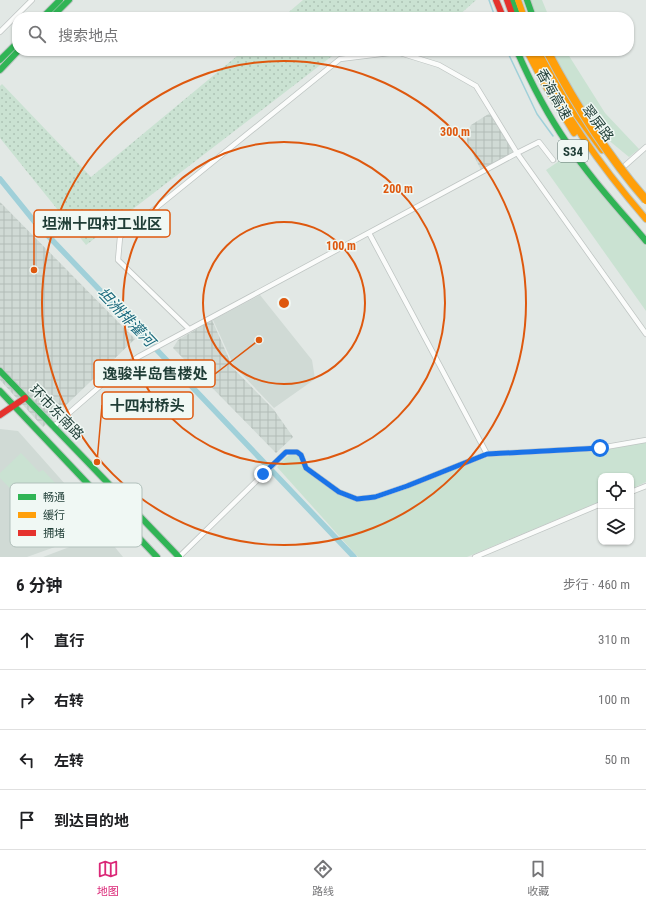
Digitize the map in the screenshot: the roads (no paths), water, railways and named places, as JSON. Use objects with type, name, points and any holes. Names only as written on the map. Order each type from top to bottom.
[{"type":"main road","points":[[48,12],[60,0]]},
{"type":"main road","points":[[57,12],[68,0]]},
{"type":"main road","points":[[496,0],[501,12]]},
{"type":"main road","points":[[507,0],[511,12]]},
{"type":"main road","points":[[512,0],[516,12]]},
{"type":"main road","points":[[518,0],[522,12]]},
{"type":"main road","points":[[527,0],[531,12]]},
{"type":"main road","points":[[0,60],[12,48]]},
{"type":"main road","points":[[0,70],[13,56]]},
{"type":"main road","name":"香海高速","points":[[519,56],[534,88],[558,130],[587,170],[646,242]]},
{"type":"main road","name":"翠屏路","points":[[530,56],[545,86],[574,134],[612,185],[646,223]]},
{"type":"main road","name":"香海高速","points":[[534,56],[546,81],[594,158],[646,219]]},
{"type":"main road","name":"翠屏路","points":[[540,56],[556,88],[576,117],[646,204]]},
{"type":"main road","points":[[550,56],[581,114],[607,152],[646,200]]},
{"type":"main road","name":"环市东南路","points":[[0,371],[107,483]]},
{"type":"main road","name":"环市东南路","points":[[0,391],[87,483]]},
{"type":"main road","points":[[0,415],[25,398]]},
{"type":"main road","name":"环市东南路","points":[[142,519],[179,557]]},
{"type":"main road","name":"环市东南路","points":[[142,541],[157,557]]},
{"type":"street","points":[[20,12],[32,0]]},
{"type":"street","points":[[0,32],[12,20]]},
{"type":"street","points":[[189,329],[118,260],[120,237],[340,59],[364,56]]},
{"type":"street","points":[[410,56],[439,65],[476,86],[517,153],[646,334]]},
{"type":"street","points":[[53,427],[114,373],[138,357],[171,341],[189,329],[517,153],[539,142],[553,160]]},
{"type":"street","points":[[619,171],[646,147]]},
{"type":"street","points":[[369,233],[487,454]]},
{"type":"street","points":[[179,557],[286,452],[297,452],[301,455],[306,468],[339,492],[357,499],[375,497],[401,488],[487,454],[600,448],[646,440]]},
{"type":"street","points":[[634,491],[646,486]]},
{"type":"street","points":[[475,557],[598,505]]},
{"type":"waterway","points":[[489,0],[493,12]]},
{"type":"waterway","points":[[509,56],[537,114],[553,136]]},
{"type":"waterway","name":"坦洲排灌河","points":[[0,179],[34,221],[354,557]]},
{"type":"place","name":"坦洲十四村工业区","points":[[34,270]]},
{"type":"place","name":"逸骏半岛售楼处","points":[[259,340]]},
{"type":"place","name":"十四村桥头","points":[[97,462]]}]
